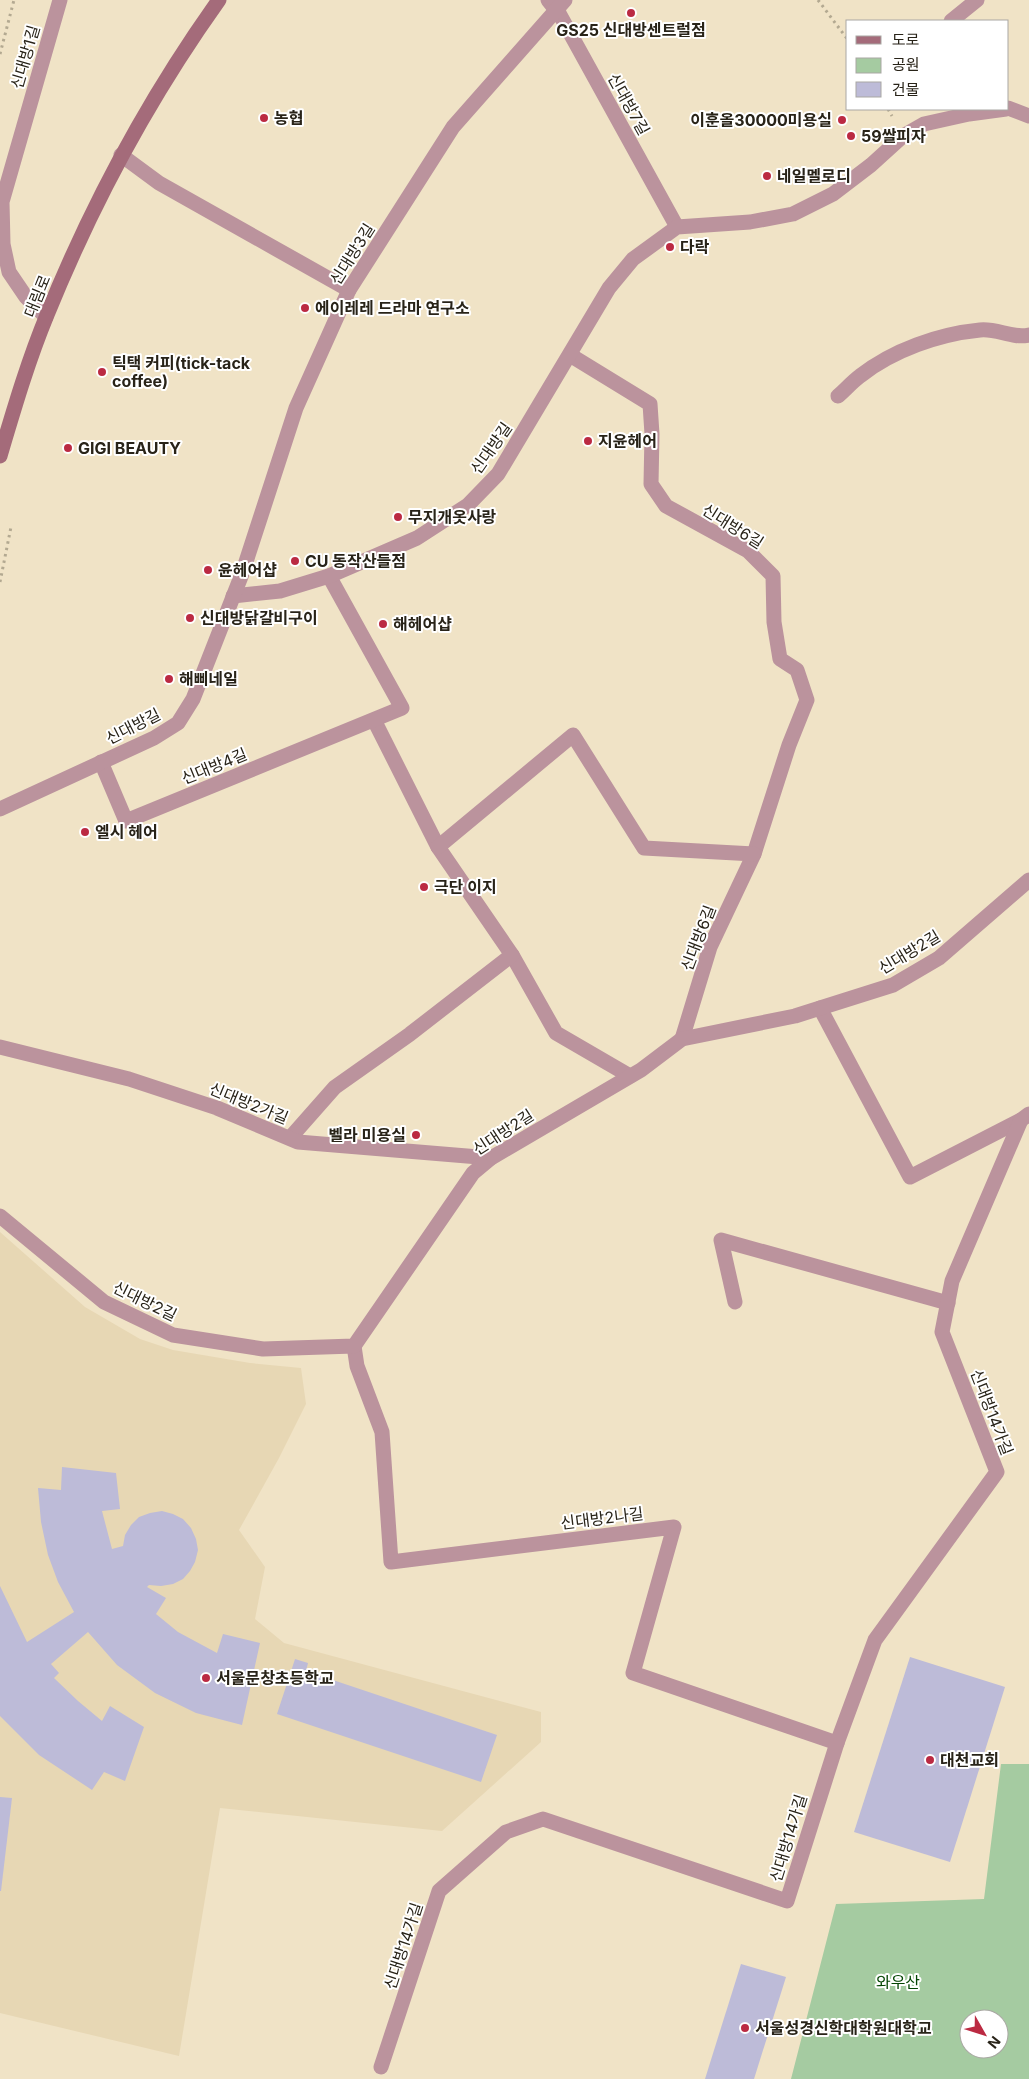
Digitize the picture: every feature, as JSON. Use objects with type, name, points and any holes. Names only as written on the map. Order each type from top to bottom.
[{"type":"main road","name":"대림로","points":[[0,456],[46,316],[84,229],[121,155],[160,90],[219,0]]},
{"type":"street","name":"신대방1길","points":[[46,316],[26,297],[9,272],[3,244],[2,202],[60,0]]},
{"type":"street","points":[[952,20],[978,0]]},
{"type":"street","name":"신대방7길","points":[[556,3],[677,227]]},
{"type":"street","name":"신대방3길","points":[[233,596],[296,408],[349,290],[453,127],[556,3]]},
{"type":"street","points":[[677,227],[750,222],[792,214],[833,194],[871,165],[903,136],[924,124],[968,114],[999,110]]},
{"type":"street","points":[[1009,110],[1029,116]]},
{"type":"street","points":[[121,155],[159,183],[349,290]]},
{"type":"street","name":"신대방길","points":[[0,809],[154,738],[178,723],[193,699],[233,596],[280,591],[329,576],[417,538],[468,505],[498,474],[609,288],[633,259],[677,227]]},
{"type":"street","points":[[838,396],[861,375],[901,351],[952,335],[982,330],[1021,337],[1029,335]]},
{"type":"street","name":"신대방6길","points":[[570,355],[650,404],[652,434],[651,484],[666,506],[748,551],[773,576],[774,622],[780,658],[797,670],[807,700],[789,745],[754,854],[710,946],[682,1039]]},
{"type":"street","name":"신대방4길","points":[[101,762],[126,821],[402,708],[329,576]]},
{"type":"street","points":[[374,720],[438,847],[512,956],[556,1033],[630,1076]]},
{"type":"street","points":[[438,847],[573,735],[644,848],[754,854]]},
{"type":"street","name":"신대방2길","points":[[0,1216],[104,1302],[173,1335],[263,1349],[354,1346],[473,1173],[491,1158],[641,1070],[682,1039],[795,1016],[893,985],[939,958],[1029,880]]},
{"type":"street","points":[[290,1138],[335,1087],[410,1034],[512,956]]},
{"type":"street","name":"신대방14가길","points":[[820,1008],[910,1177],[1025,1117]]},
{"type":"street","name":"신대방2가길","points":[[0,1047],[129,1080],[217,1108],[298,1142],[491,1158]]},
{"type":"street","name":"신대방14가길","points":[[381,2067],[439,1891],[506,1832],[543,1819],[787,1900],[837,1743],[875,1640],[997,1472],[942,1332],[952,1281],[1025,1117]]},
{"type":"street","points":[[735,1302],[721,1240],[948,1303]]},
{"type":"street","name":"신대방2나길","points":[[354,1346],[358,1366],[382,1432],[391,1562],[674,1527],[633,1673],[837,1743]]},
{"type":"path","points":[[0,54],[14,0]]},
{"type":"path","points":[[818,0],[846,37]]},
{"type":"path","points":[[0,582],[10,528]]},
{"type":"shaded area","name":"서울문창초등학교","points":[[0,1232],[85,1307],[140,1339],[173,1350],[250,1363],[301,1368],[306,1404],[279,1458],[239,1530],[265,1567],[255,1619],[284,1643],[541,1712],[541,1742],[442,1831],[220,1808],[179,2056],[0,2013]]},
{"type":"green space","name":"와우산","points":[[1001,1764],[1029,1764],[1029,2079],[791,2079],[836,1904],[984,1899]]},
{"type":"building","points":[[62,1467],[116,1473],[120,1509],[102,1511],[112,1549],[123,1546],[125,1535],[131,1525],[139,1517],[150,1513],[162,1511],[173,1514],[183,1519],[191,1528],[198,1550],[190,1571],[183,1579],[173,1584],[149,1585],[147,1587],[166,1598],[156,1614],[178,1632],[217,1653],[223,1634],[260,1643],[242,1725],[196,1713],[155,1693],[117,1665],[88,1632],[51,1664],[59,1673],[54,1678],[102,1721],[110,1706],[144,1727],[125,1781],[104,1772],[92,1790],[39,1755],[0,1716],[0,1586],[27,1642],[74,1612],[58,1582],[48,1555],[41,1522],[38,1488],[61,1490]]},
{"type":"building","name":"대천교회","points":[[910,1657],[1005,1687],[950,1862],[854,1832]]},
{"type":"building","points":[[295,1659],[308,1663],[306,1671],[497,1735],[481,1782],[277,1714]]},
{"type":"building","points":[[0,1797],[12,1798],[1,1891],[0,1891]]},
{"type":"building","name":"서울성경신학대학원대학교","points":[[741,1964],[786,1977],[754,2079],[705,2079]]},
{"type":"place","name":"GS25 신대방센트럴점","points":[[631,13]]},
{"type":"place","name":"농협","points":[[264,118]]},
{"type":"place","name":"이훈올30000미용실","points":[[842,120]]},
{"type":"place","name":"59쌀피자","points":[[851,136]]},
{"type":"place","name":"네일멜로디","points":[[767,176]]},
{"type":"place","name":"다락","points":[[670,247]]},
{"type":"place","name":"에이레레 드라마 연구소","points":[[305,308]]},
{"type":"place","name":"틱택 커피(tick-tack coffee)","points":[[102,372]]},
{"type":"place","name":"지윤헤어","points":[[588,441]]},
{"type":"place","name":"GIGI BEAUTY","points":[[68,448]]},
{"type":"place","name":"무지개옷사랑","points":[[398,517]]},
{"type":"place","name":"CU 동작산들점","points":[[295,561]]},
{"type":"place","name":"윤헤어샵","points":[[208,570]]},
{"type":"place","name":"신대방닭갈비구이","points":[[190,618]]},
{"type":"place","name":"해헤어샵","points":[[383,624]]},
{"type":"place","name":"해삐네일","points":[[169,679]]},
{"type":"place","name":"엘시 헤어","points":[[85,832]]},
{"type":"place","name":"극단 이지","points":[[424,887]]},
{"type":"place","name":"벨라 미용실","points":[[416,1135]]},
{"type":"place","name":"서울문창초등학교","points":[[206,1678]]},
{"type":"place","name":"대천교회","points":[[930,1760]]},
{"type":"place","name":"서울성경신학대학원대학교","points":[[745,2028]]}]
